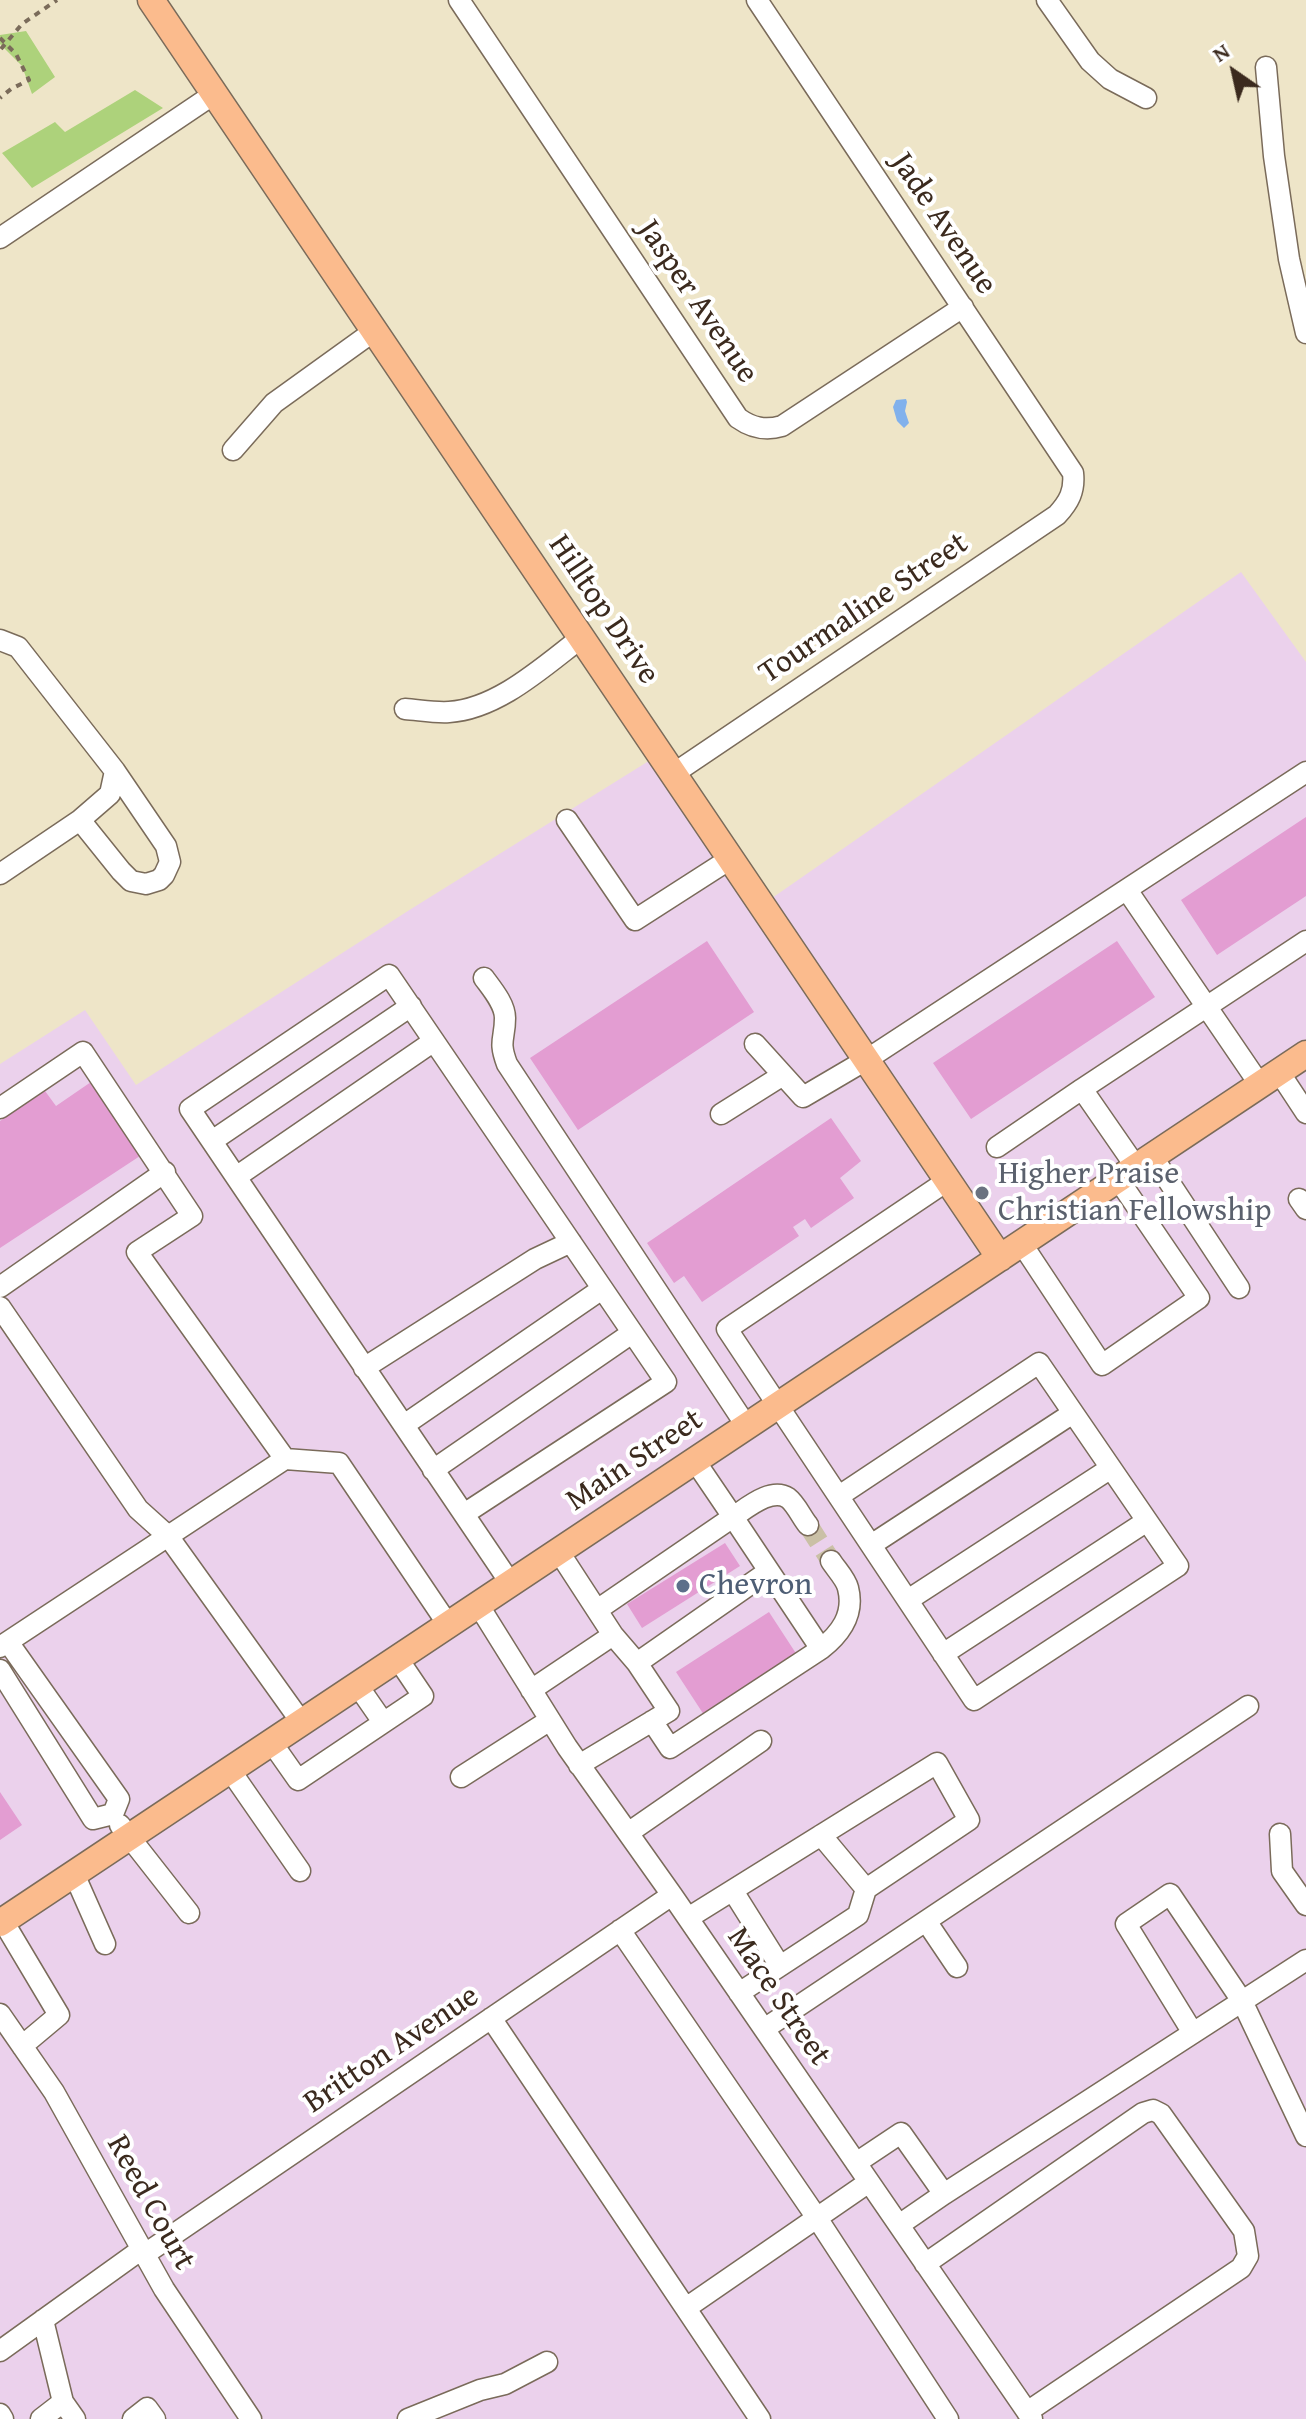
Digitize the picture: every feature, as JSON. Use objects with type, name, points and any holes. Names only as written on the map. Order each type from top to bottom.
[{"type":"main road","name":"Hilltop Drive","points":[[151,0],[1000,1258]]},
{"type":"main road","name":"Main Street","points":[[2,1922],[1306,1054]]},
{"type":"street","name":"Jasper Avenue","points":[[459,0],[738,418],[746,423],[766,429],[782,426],[963,307]]},
{"type":"street","name":"Jade Avenue","points":[[757,0],[1073,473],[1074,483]]},
{"type":"street","points":[[1047,0],[1090,61],[1110,79],[1146,98]]},
{"type":"street","points":[[1266,67],[1274,156],[1289,259],[1306,333]]},
{"type":"street","points":[[0,238],[214,94]]},
{"type":"street","points":[[233,450],[274,403],[374,331]]},
{"type":"street","name":"Tourmaline Street","points":[[673,774],[1057,515],[1069,502],[1074,483]]},
{"type":"street","points":[[405,709],[451,712],[490,701],[519,685],[581,638]]},
{"type":"street","points":[[0,640],[18,647],[115,771],[166,846],[170,862],[164,875],[146,884],[131,881],[80,820]]},
{"type":"street","points":[[0,874],[80,820],[110,794],[115,771]]},
{"type":"street","points":[[755,1044],[803,1097],[866,1060],[1306,772]]},
{"type":"street","points":[[567,820],[635,920],[730,859]]},
{"type":"street","points":[[1127,890],[1207,1006],[1269,1078],[1306,1113]]},
{"type":"street","points":[[997,1147],[1306,941]]},
{"type":"street","points":[[464,1514],[666,1382],[389,975],[190,1109],[511,1584]]},
{"type":"street","points":[[484,978],[506,1016],[501,1047],[507,1064],[747,1427]]},
{"type":"street","points":[[212,1141],[411,1006]]},
{"type":"street","points":[[236,1177],[434,1041]]},
{"type":"street","points":[[0,1108],[83,1052],[192,1216],[137,1252],[285,1459]]},
{"type":"street","points":[[721,1114],[783,1075]]},
{"type":"street","points":[[1082,1089],[1136,1168],[1239,1288]]},
{"type":"street","points":[[1022,1244],[1102,1365],[1199,1298],[1136,1168]]},
{"type":"street","points":[[0,1287],[165,1172]]},
{"type":"street","points":[[839,1496],[1039,1363],[1178,1566],[974,1700],[727,1329],[947,1181]]},
{"type":"street","points":[[364,1368],[535,1259],[571,1242]]},
{"type":"street","points":[[404,1425],[602,1289]]},
{"type":"street","points":[[0,1307],[138,1509],[168,1536],[302,1723]]},
{"type":"street","points":[[433,1470],[632,1333]]},
{"type":"street","points":[[871,1545],[1073,1413]]},
{"type":"street","points":[[113,1814],[119,1799],[4,1645],[285,1459],[339,1463],[449,1626]]},
{"type":"street","points":[[695,1461],[821,1649]]},
{"type":"street","points":[[908,1600],[1111,1468]]},
{"type":"street","points":[[597,1610],[759,1501],[777,1495],[789,1499],[808,1525]]},
{"type":"street","points":[[943,1654],[1147,1521]]},
{"type":"street","points":[[559,1552],[613,1635],[637,1663],[669,1711],[579,1765]]},
{"type":"street","points":[[652,1721],[670,1748],[839,1635],[848,1612],[848,1587],[831,1561]]},
{"type":"street","points":[[637,1663],[769,1571]]},
{"type":"street","name":"Mace Street","points":[[479,1606],[579,1765],[688,1918],[1029,2415]]},
{"type":"street","points":[[531,1690],[613,1635]]},
{"type":"street","points":[[272,1743],[298,1780],[423,1696],[398,1659]]},
{"type":"street","points":[[0,1670],[93,1819],[113,1814]]},
{"type":"street","points":[[358,1686],[383,1722]]},
{"type":"street","points":[[764,2029],[1248,1706]]},
{"type":"street","points":[[461,1777],[550,1720]]},
{"type":"street","points":[[628,1833],[761,1741]]},
{"type":"street","points":[[688,1918],[937,1763],[969,1820],[866,1889],[858,1915],[739,1993]]},
{"type":"street","points":[[230,1770],[300,1871]]},
{"type":"street","points":[[113,1814],[127,1838],[189,1913]]},
{"type":"street","points":[[1280,1834],[1282,1871],[1306,1905]]},
{"type":"street","points":[[821,1835],[866,1889]]},
{"type":"street","points":[[74,1874],[105,1944]]},
{"type":"street","points":[[733,1891],[780,1966]]},
{"type":"street","points":[[1193,2033],[1126,1924],[1170,1894],[1242,2001],[1306,2136]]},
{"type":"street","name":"Britton Avenue","points":[[0,2351],[672,1895]]},
{"type":"street","points":[[926,1921],[957,1967]]},
{"type":"street","points":[[2,1922],[59,2015],[22,2046]]},
{"type":"street","points":[[620,1930],[817,2218],[948,2419]]},
{"type":"street","points":[[899,2225],[1306,1960]]},
{"type":"street","name":"Reed Court","points":[[0,2014],[54,2092],[164,2289],[251,2419]]},
{"type":"street","points":[[491,2018],[760,2419]]},
{"type":"street","points":[[925,2264],[1143,2113],[1153,2110],[1161,2114],[1244,2231],[1248,2256],[1241,2268],[1029,2415]]},
{"type":"street","points":[[856,2163],[901,2133],[944,2194]]},
{"type":"street","points":[[686,2308],[869,2182]]},
{"type":"street","points":[[41,2419],[69,2411],[43,2320]]},
{"type":"street","points":[[408,2419],[480,2390],[505,2384],[547,2362]]},
{"type":"street","points":[[133,2419],[147,2408],[155,2419]]},
{"type":"path","points":[[1,49],[22,24],[57,0]]},
{"type":"path","points":[[0,38],[16,54],[29,80],[0,98]]},
{"type":"shaded area","points":[[1241,572],[1306,662],[1306,2419],[0,2419],[0,1064],[85,1010],[136,1085],[660,754],[762,905]]},
{"type":"green space","points":[[26,31],[55,77],[32,94],[22,66],[0,44],[0,35]]},
{"type":"green space","points":[[135,90],[163,108],[32,188],[2,153],[55,122],[65,132]]},
{"type":"water","points":[[906,399],[905,411],[909,423],[904,428],[897,421],[893,407],[896,400]]},
{"type":"building","points":[[1306,817],[1306,896],[1217,955],[1181,900]]},
{"type":"building","points":[[707,941],[754,1012],[578,1130],[530,1058]]},
{"type":"building","points":[[1117,941],[1155,997],[971,1119],[933,1063]]},
{"type":"building","points":[[91,1082],[140,1156],[0,1248],[0,1121],[45,1091],[56,1106]]},
{"type":"building","points":[[831,1118],[861,1161],[840,1178],[854,1198],[811,1228],[805,1219],[793,1227],[799,1236],[702,1302],[684,1276],[674,1283],[647,1243]]},
{"type":"building","points":[[725,1543],[740,1566],[642,1628],[627,1604]]},
{"type":"building","points":[[769,1612],[799,1658],[706,1718],[676,1672]]},
{"type":"building","points":[[0,1792],[22,1825],[0,1840]]},
{"type":"tunnel","points":[[808,1525],[831,1561]]},
{"type":"place","name":"Higher Praise Christian Fellowship","points":[[982,1193]]},
{"type":"place","name":"Chevron","points":[[683,1586]]}]
